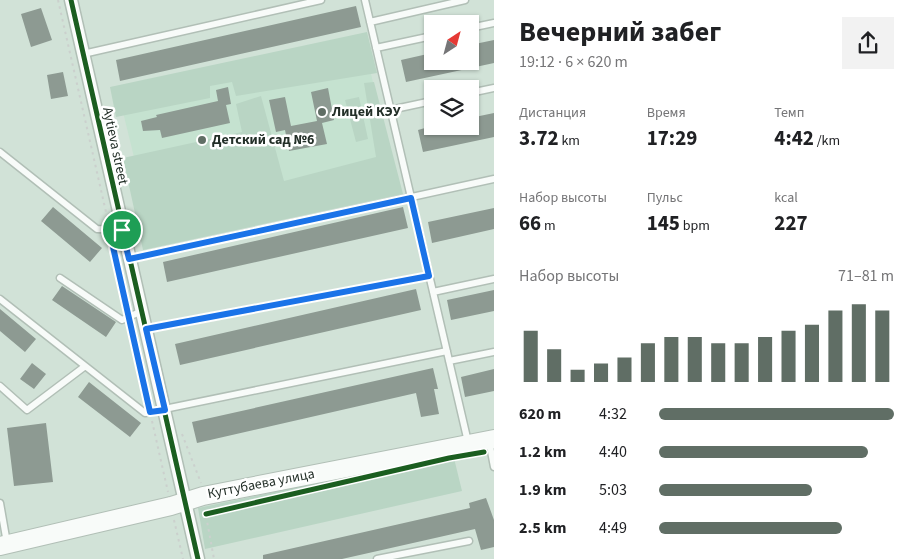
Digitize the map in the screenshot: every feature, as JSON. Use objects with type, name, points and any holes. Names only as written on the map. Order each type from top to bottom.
[{"type":"main road","name":"Куттубаева улица","points":[[4,545],[171,506],[177,499],[491,440]]},
{"type":"street","name":"Aytieva street","points":[[71,0],[116,230],[129,259],[165,410],[177,499],[198,559]]},
{"type":"lane","points":[[83,54],[321,0]]},
{"type":"lane","points":[[365,0],[468,444]]},
{"type":"lane","points":[[370,22],[465,0]]},
{"type":"lane","points":[[479,26],[494,23]]},
{"type":"lane","points":[[376,48],[424,38]]},
{"type":"lane","points":[[479,91],[494,88]]},
{"type":"lane","points":[[390,110],[424,103]]},
{"type":"lane","points":[[0,152],[96,229],[116,230]]},
{"type":"lane","points":[[129,259],[494,179]]},
{"type":"lane","points":[[146,329],[429,276]]},
{"type":"lane","points":[[60,278],[122,320],[142,311]]},
{"type":"lane","points":[[433,292],[494,279]]},
{"type":"lane","points":[[0,299],[84,367],[145,413],[446,351]]},
{"type":"lane","points":[[449,361],[494,352]]},
{"type":"lane","points":[[0,386],[27,410],[84,367]]},
{"type":"lane","points":[[491,440],[494,467]]},
{"type":"lane","points":[[0,503],[4,545]]},
{"type":"lane","points":[[377,559],[469,541]]},
{"type":"path","points":[[58,0],[116,230],[129,317],[150,412],[177,499]]},
{"type":"path","points":[[204,503],[214,559]]},
{"type":"path","points":[[206,514],[216,512]]},
{"type":"path","points":[[173,514],[183,559]]},
{"type":"shaded area","points":[[367,32],[377,73],[236,96],[232,82],[210,86],[210,98],[116,117],[110,87]]},
{"type":"shaded area","points":[[364,44],[390,155],[149,218],[119,96]]},
{"type":"shaded area","points":[[374,82],[403,194],[143,250],[123,158],[242,132],[236,104],[261,96],[284,181],[376,157],[364,83]]},
{"type":"shaded area","points":[[359,97],[368,139],[356,142],[345,100]]},
{"type":"shaded area","points":[[453,454],[462,491],[205,549],[198,508]]},
{"type":"building","points":[[356,6],[361,27],[120,81],[116,60]]},
{"type":"building","points":[[41,8],[52,40],[31,47],[21,14]]},
{"type":"building","points":[[494,40],[494,63],[479,66],[479,43]]},
{"type":"building","points":[[424,55],[424,70],[462,70],[406,82],[401,60]]},
{"type":"building","points":[[63,72],[68,96],[51,99],[47,75]]},
{"type":"building","points":[[228,87],[231,104],[226,105],[230,123],[162,138],[160,130],[143,131],[141,121],[157,117],[156,115],[218,101],[216,90]]},
{"type":"building","points":[[328,88],[334,120],[322,123],[327,144],[289,151],[285,130],[276,132],[269,100],[285,97],[291,126],[317,121],[311,92]]},
{"type":"building","points":[[494,113],[494,137],[423,152],[418,130],[424,128],[424,135],[479,135],[479,116]]},
{"type":"building","points":[[53,207],[102,248],[90,262],[41,221]]},
{"type":"building","points":[[403,207],[408,228],[167,282],[163,262]]},
{"type":"building","points":[[494,208],[494,229],[432,243],[428,222]]},
{"type":"building","points":[[62,286],[116,322],[106,337],[52,300]]},
{"type":"building","points":[[416,289],[421,310],[180,365],[175,344]]},
{"type":"building","points":[[494,290],[494,311],[451,320],[447,300]]},
{"type":"building","points":[[0,309],[36,339],[25,352],[0,331]]},
{"type":"building","points":[[32,363],[46,374],[34,389],[20,379]]},
{"type":"building","points":[[433,368],[438,389],[434,389],[439,414],[421,417],[416,393],[197,443],[192,422]]},
{"type":"building","points":[[494,369],[494,391],[465,397],[461,377]]},
{"type":"building","points":[[89,382],[141,423],[130,437],[78,397]]},
{"type":"building","points":[[46,423],[53,482],[14,486],[7,428]]},
{"type":"building","points":[[486,498],[494,520],[494,547],[481,550],[475,529],[342,559],[263,559],[263,555],[470,508],[469,503]]},
{"type":"cycle path","points":[[71,0],[198,559]]},
{"type":"cycle path","points":[[206,514],[449,458],[484,452]]},
{"type":"place","name":"Лицей КЭУ","points":[[322,112]]},
{"type":"place","name":"Детский сад №6","points":[[202,140]]},
{"type":"route","points":[[411,198],[429,276],[146,329],[165,410],[150,412],[109,229],[122,230],[129,259],[411,198]]}]
